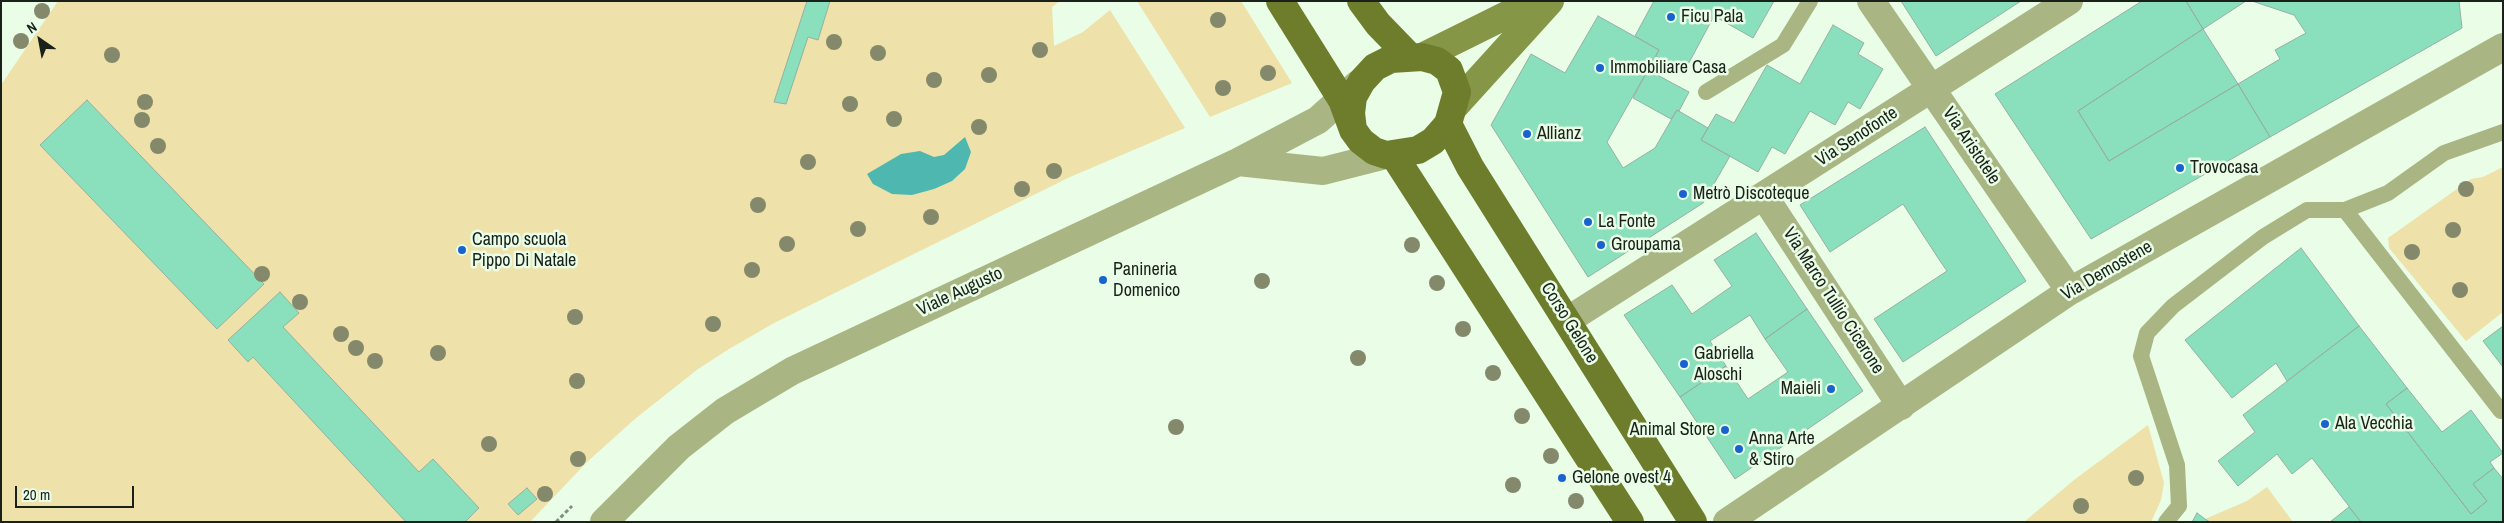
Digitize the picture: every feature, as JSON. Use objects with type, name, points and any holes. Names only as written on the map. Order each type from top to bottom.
[{"type":"main road","points":[[1280,1],[1342,100],[1353,130],[1361,141],[1374,151],[1390,154],[1418,150],[1432,141],[1450,116],[1550,1]]},
{"type":"main road","points":[[1361,1],[1378,24],[1415,56],[1437,61],[1449,70],[1457,92],[1450,116]]},
{"type":"main road","points":[[1353,130],[1351,113],[1353,97],[1362,81],[1375,67],[1391,59],[1415,56],[1535,1]]},
{"type":"main road","name":"Corso Gelone","points":[[1450,116],[1470,167],[1568,320],[1693,522]]},
{"type":"main road","points":[[1390,154],[1630,522]]},
{"type":"street","name":"Via Aristotele","points":[[1871,1],[2070,291]]},
{"type":"street","name":"Via Senofonte","points":[[1568,320],[2070,1]]},
{"type":"street","name":"Via Demostene","points":[[1727,522],[2070,291],[2503,47]]},
{"type":"street","name":"Viale Augusto","points":[[604,522],[679,446],[725,411],[792,371],[1238,162],[1318,120],[1362,81]]},
{"type":"street","points":[[1238,162],[1323,171],[1390,154]]},
{"type":"street","name":"Via Marco Tullio Cicerone","points":[[1764,196],[1901,406]]},
{"type":"lane","points":[[1706,92],[1783,45],[1810,1]]},
{"type":"lane","points":[[2166,522],[2179,506],[2178,465],[2142,356],[2147,333],[2173,306],[2263,237],[2307,210],[2345,210],[2388,193],[2444,153],[2503,132]]},
{"type":"lane","points":[[2345,210],[2500,411]]},
{"type":"shaded area","name":"Campo scuola Pippo Di Natale","points":[[58,1],[1060,1],[1052,7],[1054,46],[1083,32],[1110,10],[1185,128],[1070,177],[774,323],[729,349],[698,369],[636,418],[587,462],[530,522],[1,522],[1,85]]},
{"type":"shaded area","points":[[1137,1],[1241,1],[1292,83],[1210,117]]},
{"type":"shaded area","points":[[2503,167],[2503,312],[2466,341],[2389,248],[2388,238],[2471,179],[2483,177]]},
{"type":"shaded area","points":[[2148,425],[2164,483],[2161,500],[2151,522],[2024,522],[2074,480]]},
{"type":"shaded area","points":[[2267,487],[2293,522],[2210,522],[2205,519],[2247,501]]},
{"type":"water","points":[[965,137],[971,152],[965,169],[952,181],[934,189],[912,195],[892,194],[873,184],[867,174],[901,154],[920,151],[934,157],[944,155]]},
{"type":"building","points":[[807,1],[830,1],[818,40],[808,37],[786,104],[774,102]]},
{"type":"building","points":[[1654,1],[1774,1],[1753,38],[1714,16],[1684,72],[1656,56],[1659,50],[1635,36]]},
{"type":"building","points":[[1901,1],[2021,1],[1936,56]]},
{"type":"building","points":[[2142,1],[2186,1],[2203,29],[2078,111],[2109,161],[2238,84],[2270,137],[2091,239],[1995,94]]},
{"type":"building","points":[[2186,1],[2246,1],[2203,29]]},
{"type":"building","points":[[2252,1],[2459,1],[2462,28],[2270,137],[2238,84],[2280,59],[2275,50],[2306,33],[2294,15]]},
{"type":"building","points":[[1598,16],[1659,50],[1607,142],[1623,168],[1655,148],[1677,110],[1708,128],[1701,140],[1730,156],[1703,203],[1588,277],[1491,125],[1531,54],[1565,73]]},
{"type":"building","points":[[1833,25],[1864,43],[1858,54],[1883,69],[1860,109],[1848,102],[1835,125],[1810,111],[1785,154],[1772,147],[1758,172],[1701,140],[1716,114],[1734,123],[1767,65],[1800,84]]},
{"type":"building","points":[[2203,29],[2238,84],[2109,161],[2078,111]]},
{"type":"building","points":[[1648,70],[1689,92],[1679,111],[1677,110],[1671,119],[1633,98]]},
{"type":"building","points":[[87,100],[264,284],[217,329],[40,145]]},
{"type":"building","points":[[1925,127],[2026,281],[1903,362],[1874,319],[1947,271],[1903,204],[1830,252],[1800,205]]},
{"type":"building","points":[[1756,233],[1807,309],[1765,339],[1750,315],[1710,341],[1726,366],[1680,397],[1624,315],[1672,285],[1692,314],[1732,286],[1714,260]]},
{"type":"building","points":[[2301,248],[2359,326],[2287,381],[2276,363],[2232,398],[2185,340]]},
{"type":"building","points":[[280,292],[299,313],[283,327],[419,472],[433,459],[479,508],[465,522],[406,522],[253,357],[248,362],[228,340]]},
{"type":"building","points":[[1807,309],[1863,391],[1735,479],[1680,397],[1726,366],[1748,399],[1788,372],[1765,339]]},
{"type":"building","name":"Ala Vecchia","points":[[2359,326],[2407,388],[2386,404],[2471,514],[2487,501],[2473,484],[2494,468],[2503,479],[2503,522],[2361,522],[2312,458],[2292,474],[2277,454],[2238,486],[2218,461],[2255,432],[2243,415]]},
{"type":"building","points":[[2503,326],[2503,367],[2483,341]]},
{"type":"building","points":[[2407,388],[2442,432],[2471,410],[2503,453],[2490,462],[2494,468],[2473,484],[2487,501],[2471,514],[2386,404]]},
{"type":"building","points":[[527,488],[537,499],[518,515],[508,504]]},
{"type":"building","points":[[2349,507],[2361,522],[2330,522]]},
{"type":"building","points":[[2197,513],[2205,519],[2210,522],[2192,522]]},
{"type":"place","name":"Ficu Pala","points":[[1671,17]]},
{"type":"place","name":"Immobiliare Casa","points":[[1600,68]]},
{"type":"place","name":"Allianz","points":[[1527,134]]},
{"type":"place","name":"Trovocasa","points":[[2180,168]]},
{"type":"place","name":"Metrò Discoteque","points":[[1683,194]]},
{"type":"place","name":"La Fonte","points":[[1588,222]]},
{"type":"place","name":"Groupama","points":[[1601,245]]},
{"type":"place","name":"Campo scuola Pippo Di Natale","points":[[462,250]]},
{"type":"place","name":"Panineria Domenico","points":[[1103,280]]},
{"type":"place","name":"Gabriella Aloschi","points":[[1684,364]]},
{"type":"place","name":"Maieli","points":[[1831,389]]},
{"type":"place","name":"Ala Vecchia","points":[[2325,424]]},
{"type":"place","name":"Animal Store","points":[[1725,430]]},
{"type":"place","name":"Anna Arte & Stiro","points":[[1739,449]]},
{"type":"place","name":"Gelone ovest 4","points":[[1562,478]]}]
